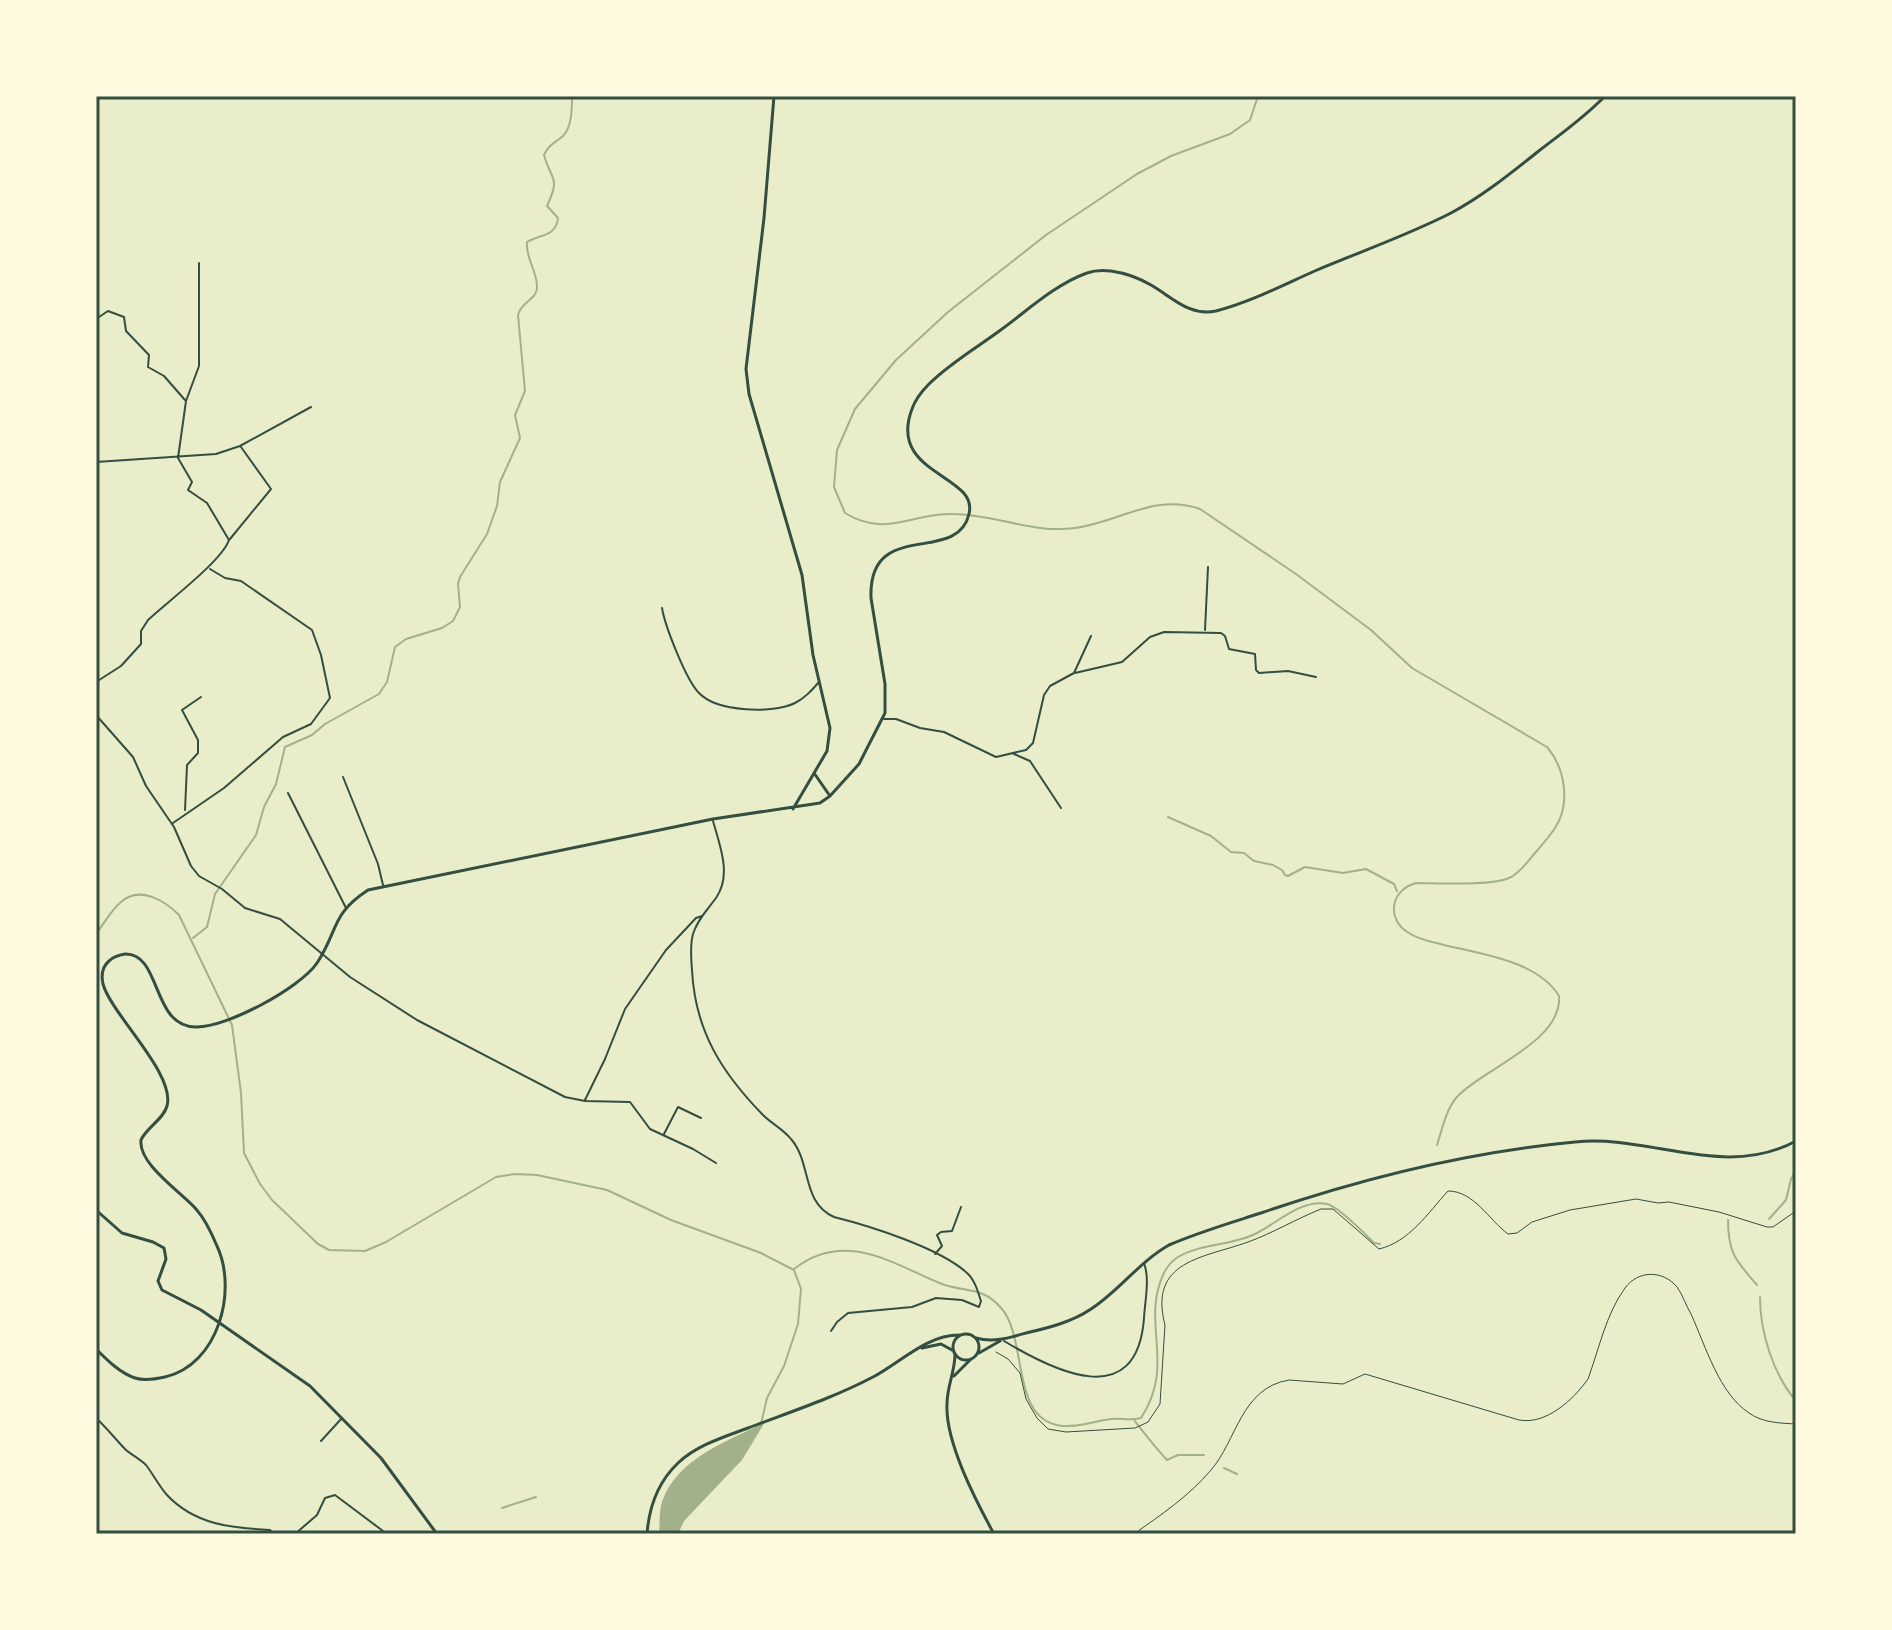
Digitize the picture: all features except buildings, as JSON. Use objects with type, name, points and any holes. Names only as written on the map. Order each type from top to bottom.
[{"type":"street","points":[[774,96],[764,218],[746,369],[756,420],[802,575],[830,735],[827,751],[793,809]]},
{"type":"street","points":[[96,1349],[136,1379],[174,1375],[198,1361],[206,1351],[219,1321],[224,1286],[220,1252],[200,1214],[151,1166],[142,1152],[140,1145],[144,1134],[162,1116],[168,1103],[150,1058],[104,987],[102,972],[111,959],[123,954],[139,957],[147,967],[167,1011],[182,1024],[197,1027],[237,1015],[283,993],[303,978],[321,955],[336,920],[368,890],[713,819],[820,803],[859,764],[884,719],[886,691],[871,598],[872,577],[889,552],[946,539],[962,528],[969,517],[964,491],[917,458],[909,433],[912,409],[932,381],[1060,288],[1088,272],[1112,271],[1150,285],[1188,309],[1209,312],[1224,308],[1460,207],[1528,160],[1605,96]]},
{"type":"street","points":[[199,263],[199,366],[186,401],[178,458],[192,482],[188,490],[207,503],[229,540]]},
{"type":"street","points":[[96,319],[108,311],[124,317],[126,331],[149,355],[148,367],[164,376],[186,401]]},
{"type":"street","points":[[96,462],[216,454],[240,446],[311,407]]},
{"type":"street","points":[[96,682],[121,666],[141,644],[141,631],[148,620],[208,568],[271,489],[240,446]]},
{"type":"street","points":[[1205,632],[1208,567]]},
{"type":"street","points":[[172,824],[224,788],[283,737],[311,724],[330,698],[312,630],[241,581],[225,578],[208,568]]},
{"type":"street","points":[[662,608],[664,622],[678,656],[700,694],[716,702],[756,710],[788,706],[804,697],[819,682]]},
{"type":"street","points":[[884,719],[896,719],[950,734],[978,751],[996,757],[1014,754],[1026,750],[1033,743],[1047,690],[1074,673],[1122,662],[1155,634],[1221,633],[1229,649],[1255,654],[1259,673],[1288,671],[1316,677]]},
{"type":"street","points":[[1074,673],[1091,636]]},
{"type":"street","points":[[185,813],[187,765],[198,753],[198,740],[182,710],[201,697]]},
{"type":"street","points":[[96,715],[133,757],[146,786],[172,824],[191,866],[199,876],[222,889],[245,908],[280,919],[321,955],[417,1020],[551,1091],[585,1101],[630,1102],[650,1129],[716,1163]]},
{"type":"street","points":[[1014,754],[1030,761],[1061,808]]},
{"type":"street","points":[[814,773],[830,796]]},
{"type":"street","points":[[343,777],[378,864],[383,885]]},
{"type":"street","points":[[288,793],[346,908]]},
{"type":"street","points":[[713,819],[722,854],[724,884],[692,936],[692,978],[697,1008],[717,1060],[765,1117],[794,1142],[800,1152],[811,1194],[823,1211],[886,1233],[935,1255],[966,1272],[980,1296],[979,1307],[947,1297],[927,1300],[912,1307],[854,1312],[843,1316],[831,1331]]},
{"type":"street","points":[[585,1101],[625,1009],[666,950],[696,918],[702,916]]},
{"type":"street","points":[[664,1135],[678,1107],[701,1118]]},
{"type":"street","points":[[952,1379],[970,1360],[995,1342],[1073,1318],[1091,1309],[1158,1251],[1183,1239],[1329,1190],[1459,1159],[1590,1140],[1710,1157],[1772,1153],[1796,1141]]},
{"type":"street","points":[[935,1255],[942,1246],[937,1235],[952,1231],[961,1207]]},
{"type":"street","points":[[96,1210],[122,1233],[164,1248],[166,1259],[158,1277],[159,1286],[168,1294],[219,1321],[310,1386],[387,1466],[437,1534]]},
{"type":"street","points":[[998,1335],[1015,1348],[1071,1374],[1089,1378],[1109,1376],[1126,1365],[1137,1349],[1143,1328],[1148,1275],[1144,1262]]},
{"type":"street","points":[[647,1534],[653,1501],[668,1475],[692,1453],[874,1377],[937,1339],[968,1333],[995,1342]]},
{"type":"street","points":[[959,1335],[953,1344],[948,1422],[966,1479],[994,1534]]},
{"type":"street","points":[[976,1338],[979,1344],[977,1355]]},
{"type":"street","points":[[919,1349],[941,1344],[960,1358],[970,1360]]},
{"type":"street","points":[[96,1418],[124,1448],[148,1466],[150,1474],[185,1511],[232,1528],[270,1530],[274,1534]]},
{"type":"street","points":[[321,1441],[342,1418]]},
{"type":"street","points":[[295,1534],[317,1515],[325,1498],[335,1495],[387,1534]]},
{"type":"lane","points":[[1134,1534],[1184,1499],[1216,1464],[1248,1406],[1264,1390],[1280,1381],[1343,1384],[1360,1374],[1371,1374],[1519,1420],[1529,1422],[1543,1417],[1572,1398],[1588,1379],[1620,1295],[1629,1282],[1649,1274],[1665,1278],[1675,1286],[1727,1390],[1742,1408],[1759,1419],[1796,1424]]},
{"type":"path","points":[[997,1352],[1020,1373],[1026,1399],[1048,1429],[1066,1432],[1135,1428],[1148,1422],[1160,1404],[1165,1325],[1162,1313],[1166,1283],[1173,1273],[1209,1252],[1247,1243],[1321,1209],[1333,1209],[1379,1249],[1393,1246],[1412,1231],[1448,1191],[1455,1191],[1476,1203],[1508,1234],[1517,1233],[1532,1222],[1570,1210],[1636,1199],[1719,1212],[1767,1227],[1773,1227],[1796,1211]]},
{"type":"shaded area","points":[[765,1422],[742,1460],[684,1521],[678,1534],[659,1534],[662,1502],[679,1474],[705,1453]]},
{"type":"waterway","points":[[193,938],[207,927],[215,894],[256,835],[264,807],[276,784],[285,747],[312,735],[325,724],[379,694],[387,682],[395,647],[406,639],[442,628],[453,621],[460,607],[460,577],[487,534],[497,506],[500,482],[520,438],[515,415],[525,391],[518,315],[537,288],[527,242],[551,232],[557,224],[558,218],[547,206],[554,184],[544,155],[568,128],[572,96]]},
{"type":"waterway","points":[[1258,96],[1250,120],[1230,134],[1171,156],[1137,174],[1046,235],[948,312],[896,360],[855,409],[837,450],[834,487],[845,513],[873,524],[953,514],[1059,529],[1091,525],[1152,506],[1168,504],[1200,509],[1371,630],[1412,668],[1547,747],[1562,776],[1563,808],[1555,828],[1523,867],[1501,881],[1416,883],[1396,898],[1394,913],[1397,921],[1413,935],[1523,967],[1550,984],[1559,996],[1557,1012],[1534,1041],[1456,1098],[1437,1145]]},
{"type":"waterway","points":[[1168,817],[1211,836],[1231,852],[1244,853],[1254,861],[1273,865],[1288,876],[1305,867],[1343,873],[1366,869],[1394,884],[1397,891]]},
{"type":"waterway","points":[[96,934],[117,905],[136,895],[160,900],[179,915],[232,1025],[241,1093],[244,1153],[272,1200],[318,1244],[329,1250],[365,1251],[386,1242],[496,1177],[515,1174],[537,1175],[607,1190],[671,1220],[761,1253],[794,1270],[801,1289],[798,1324],[784,1366],[767,1398],[761,1424]]},
{"type":"waterway","points":[[1769,1219],[1786,1200],[1796,1170]]},
{"type":"waterway","points":[[794,1269],[813,1257],[850,1251],[869,1254],[942,1284],[988,1297],[1002,1309],[1010,1323],[1022,1378],[1035,1410],[1046,1421],[1069,1426],[1141,1418],[1156,1380],[1157,1293],[1164,1272],[1178,1257],[1197,1249],[1246,1238],[1299,1208],[1318,1203],[1338,1210],[1374,1243],[1380,1244]]},
{"type":"waterway","points":[[1728,1220],[1735,1256],[1757,1285]]},
{"type":"waterway","points":[[1760,1297],[1769,1352],[1796,1401]]},
{"type":"waterway","points":[[1134,1420],[1167,1460],[1178,1455],[1204,1455]]},
{"type":"waterway","points":[[1224,1468],[1237,1474]]},
{"type":"waterway","points":[[502,1508],[536,1497]]}]
